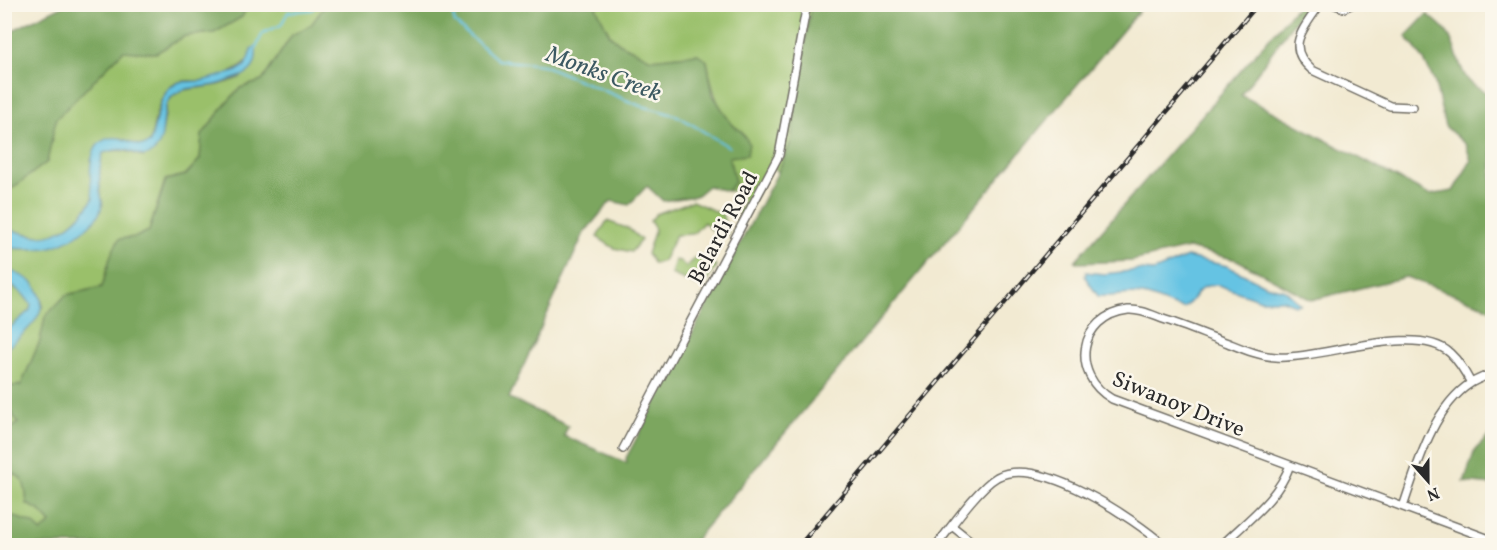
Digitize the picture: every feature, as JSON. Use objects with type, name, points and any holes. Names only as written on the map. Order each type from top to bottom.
[{"type":"street","name":"Belardi Road","points":[[622,449],[779,156],[807,4]]},
{"type":"street","points":[[1320,4],[1298,41],[1299,55],[1304,63],[1312,70],[1390,106],[1413,107]]},
{"type":"street","points":[[1333,4],[1344,8],[1353,4]]},
{"type":"street","name":"Siwanoy Drive","points":[[1471,383],[1462,367],[1449,352],[1437,345],[1422,341],[1274,357],[1257,354],[1144,312],[1131,310],[1105,318],[1088,337],[1084,349],[1087,374],[1101,393],[1121,403],[1492,540]]},
{"type":"street","points":[[1403,507],[1436,422],[1456,396],[1471,383],[1492,373]]},
{"type":"street","points":[[1221,546],[1275,494],[1286,479],[1290,465]]},
{"type":"street","points":[[936,546],[987,484],[1010,472],[1023,471],[1062,483],[1108,505],[1132,519],[1165,546]]},
{"type":"street","points":[[952,526],[977,546]]},
{"type":"green space","points":[[326,4],[595,5],[610,35],[619,43],[651,59],[698,54],[707,61],[713,95],[732,125],[741,131],[749,143],[747,155],[729,157],[735,182],[727,191],[708,186],[696,196],[663,201],[647,186],[629,205],[611,201],[584,233],[509,398],[568,426],[564,436],[627,463],[626,458],[778,172],[791,142],[811,5],[1144,5],[691,545],[5,545],[5,522],[13,516],[34,524],[41,532],[51,523],[39,510],[27,504],[25,486],[20,478],[4,470],[7,451],[6,433],[18,423],[5,401],[5,387],[21,385],[40,341],[45,317],[66,295],[102,287],[111,255],[119,239],[136,237],[149,231],[166,180],[186,175],[200,159],[202,135],[225,105],[240,88],[262,81],[292,35],[311,25]]},
{"type":"green space","points":[[1299,4],[1306,5],[1241,95],[1429,195],[1453,191],[1471,161],[1466,145],[1445,126],[1435,83],[1424,60],[1406,36],[1427,14],[1448,34],[1468,80],[1492,95],[1492,311],[1482,305],[1406,277],[1311,300],[1237,260],[1188,248],[1132,261],[1078,263],[1075,261]]},
{"type":"green space","points":[[64,5],[248,5],[242,17],[214,33],[185,36],[156,53],[123,51],[56,119],[47,162],[11,189],[5,190],[5,34]]},
{"type":"green space","points":[[248,5],[326,5],[311,25],[292,35],[262,81],[240,88],[225,105],[202,135],[200,159],[185,175],[165,180],[149,231],[136,237],[119,239],[111,255],[102,287],[66,295],[45,317],[40,341],[21,385],[5,387],[4,350],[43,306],[33,285],[5,267],[5,248],[32,249],[103,205],[99,179],[103,153],[123,151],[143,157],[162,134],[167,103],[174,95],[184,90],[219,85],[240,78],[249,59],[234,71],[219,77],[199,81],[182,81],[171,86],[164,94],[159,107],[150,143],[139,145],[121,138],[91,160],[93,199],[75,220],[60,231],[42,236],[15,231],[5,232],[5,190],[11,189],[47,162],[56,119],[123,51],[156,53],[185,36],[214,33],[242,17]]},
{"type":"green space","points":[[595,5],[811,5],[791,142],[778,172],[772,166],[743,218],[737,212],[743,204],[742,191],[727,191],[735,182],[729,157],[741,131],[733,125],[721,109],[707,61],[697,54],[651,59],[619,43],[610,35]]},
{"type":"green space","points":[[692,201],[722,214],[729,235],[714,232],[704,222],[693,234],[676,235],[663,261],[654,264],[647,254],[655,229],[650,221],[656,214]]},
{"type":"green space","points":[[607,221],[629,229],[641,240],[631,252],[614,248],[597,237]]},
{"type":"green space","points":[[699,255],[717,266],[706,282],[696,285],[671,274],[675,260],[680,261],[686,267]]},
{"type":"green space","points":[[4,280],[23,294],[31,304],[30,310],[5,332]]},
{"type":"green space","points":[[5,401],[18,423],[6,434],[5,469]]},
{"type":"green space","points":[[1492,433],[1492,485],[1464,482],[1475,450]]},
{"type":"green space","points":[[5,470],[21,478],[25,486],[27,504],[39,510],[51,523],[41,532],[13,516],[5,522]]},
{"type":"water","points":[[256,46],[256,59],[249,72],[217,85],[184,90],[169,100],[164,115],[161,140],[152,153],[142,156],[120,149],[103,153],[99,176],[102,204],[100,212],[89,226],[63,243],[47,248],[5,248],[5,232],[9,230],[37,236],[55,233],[70,225],[93,199],[90,170],[95,150],[100,143],[107,139],[118,138],[138,145],[150,143],[162,99],[169,88],[179,82],[201,81],[235,72],[245,66],[252,49]]},
{"type":"water","points":[[1187,257],[1227,266],[1265,285],[1285,290],[1300,304],[1295,305],[1283,300],[1261,300],[1218,285],[1211,285],[1201,289],[1184,308],[1142,295],[1098,296],[1085,277],[1086,272],[1104,274],[1139,270],[1154,271]]},
{"type":"water","points":[[4,267],[32,282],[41,300],[41,308],[33,324],[5,350],[5,332],[30,310],[31,304],[23,294],[5,280]]},
{"type":"waterway","name":"Monks Creek","points":[[255,49],[263,33],[281,25],[288,12],[312,10],[317,4]]},
{"type":"waterway","name":"Monks Creek","points":[[450,4],[455,23],[498,60],[543,65],[638,105],[678,116],[729,147]]},
{"type":"railway","points":[[799,546],[1258,4]]}]
